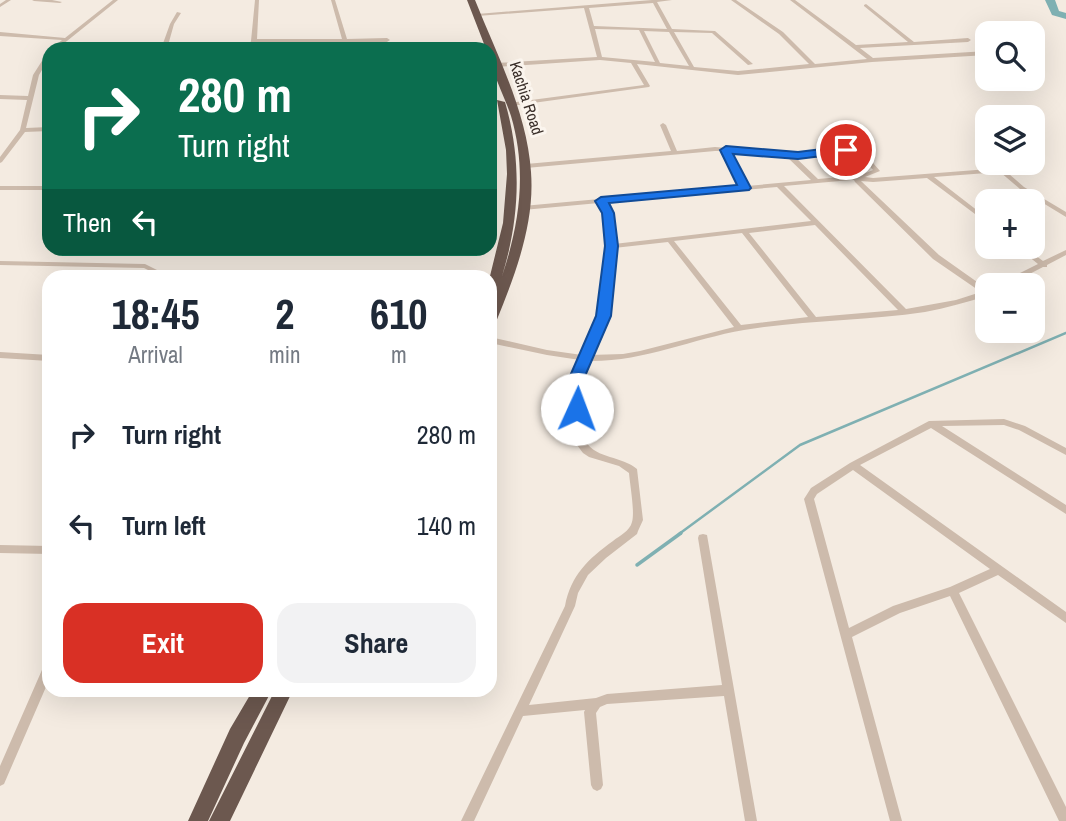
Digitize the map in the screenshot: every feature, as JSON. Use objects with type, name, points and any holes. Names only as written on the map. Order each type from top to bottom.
[{"type":"highway","points":[[463,0],[478,42]]},
{"type":"highway","name":"Kachia Road","points":[[471,0],[487,42]]},
{"type":"highway","name":"Kachia Road","points":[[497,78],[511,104],[526,166],[523,208],[511,268],[497,304]]},
{"type":"highway","name":"Kachia Road","points":[[497,86],[509,135],[513,194],[508,231],[497,270]]},
{"type":"highway","points":[[198,821],[237,736],[259,697]]},
{"type":"highway","points":[[219,821],[281,697]]},
{"type":"street","points":[[0,6],[9,0]]},
{"type":"street","points":[[34,0],[60,2]]},
{"type":"street","points":[[61,42],[116,0]]},
{"type":"street","points":[[257,0],[254,41],[387,40]]},
{"type":"street","points":[[333,0],[345,39]]},
{"type":"street","points":[[477,15],[670,0]]},
{"type":"street","points":[[733,0],[781,33],[814,66]]},
{"type":"street","points":[[792,0],[872,60]]},
{"type":"street","points":[[656,1],[693,69]]},
{"type":"street","points":[[866,5],[912,43]]},
{"type":"street","points":[[586,6],[600,58]]},
{"type":"street","points":[[166,42],[179,13]]},
{"type":"street","points":[[592,27],[713,32],[750,64]]},
{"type":"street","points":[[641,30],[658,64]]},
{"type":"street","points":[[0,34],[64,39]]},
{"type":"street","points":[[855,47],[968,40]]},
{"type":"street","points":[[497,70],[600,58],[738,73],[975,54]]},
{"type":"street","points":[[511,104],[647,86],[633,61]]},
{"type":"street","points":[[0,161],[23,130],[36,75],[42,65]]},
{"type":"street","points":[[0,97],[31,98]]},
{"type":"street","points":[[663,125],[674,152]]},
{"type":"street","points":[[23,130],[42,129]]},
{"type":"street","points":[[523,208],[851,178],[877,172],[858,149],[789,155],[726,150],[674,152],[526,166]]},
{"type":"street","points":[[726,150],[745,188]]},
{"type":"street","points":[[789,155],[817,181]]},
{"type":"street","points":[[851,178],[873,180],[1002,170],[1022,188],[1066,215]]},
{"type":"street","points":[[928,175],[975,212]]},
{"type":"street","points":[[497,341],[584,358],[640,356],[739,328],[814,318],[904,311],[967,301],[987,293],[936,257],[882,208],[864,185],[851,178]]},
{"type":"street","points":[[779,185],[904,311]]},
{"type":"street","points":[[0,188],[42,191]]},
{"type":"street","points":[[467,821],[570,606],[571,592],[576,580],[633,531],[638,520],[634,471],[628,465],[605,459],[583,446],[576,392],[584,358],[604,316],[611,246],[608,213],[601,201]]},
{"type":"street","points":[[611,246],[816,223]]},
{"type":"street","points":[[744,232],[814,318]]},
{"type":"street","points":[[670,240],[739,328]]},
{"type":"street","points":[[1028,273],[1066,252]]},
{"type":"street","points":[[1036,259],[1044,265]]},
{"type":"street","points":[[0,263],[145,266],[153,270]]},
{"type":"street","points":[[0,355],[42,358]]},
{"type":"street","points":[[896,821],[809,499],[814,491],[853,465],[932,423],[1004,422],[1022,428],[1066,452]]},
{"type":"street","points":[[932,423],[1066,510]]},
{"type":"street","points":[[853,465],[1066,618]]},
{"type":"street","points":[[704,538],[751,821]]},
{"type":"street","points":[[0,549],[42,550]]},
{"type":"street","points":[[847,634],[897,609],[953,591],[998,570]]},
{"type":"street","points":[[953,591],[1066,821]]},
{"type":"street","points":[[0,780],[42,683]]},
{"type":"street","points":[[522,711],[596,703],[607,699],[729,690]]},
{"type":"street","points":[[596,703],[590,712],[597,785]]},
{"type":"waterway","points":[[1050,0],[1055,13],[1066,16]]},
{"type":"waterway","points":[[679,534],[800,445],[1066,333]]},
{"type":"waterway","points":[[637,565],[681,533]]},
{"type":"route","points":[[577,409],[578,376],[604,316],[611,246],[608,213],[601,201],[745,188],[726,150],[798,156],[846,150]]}]
